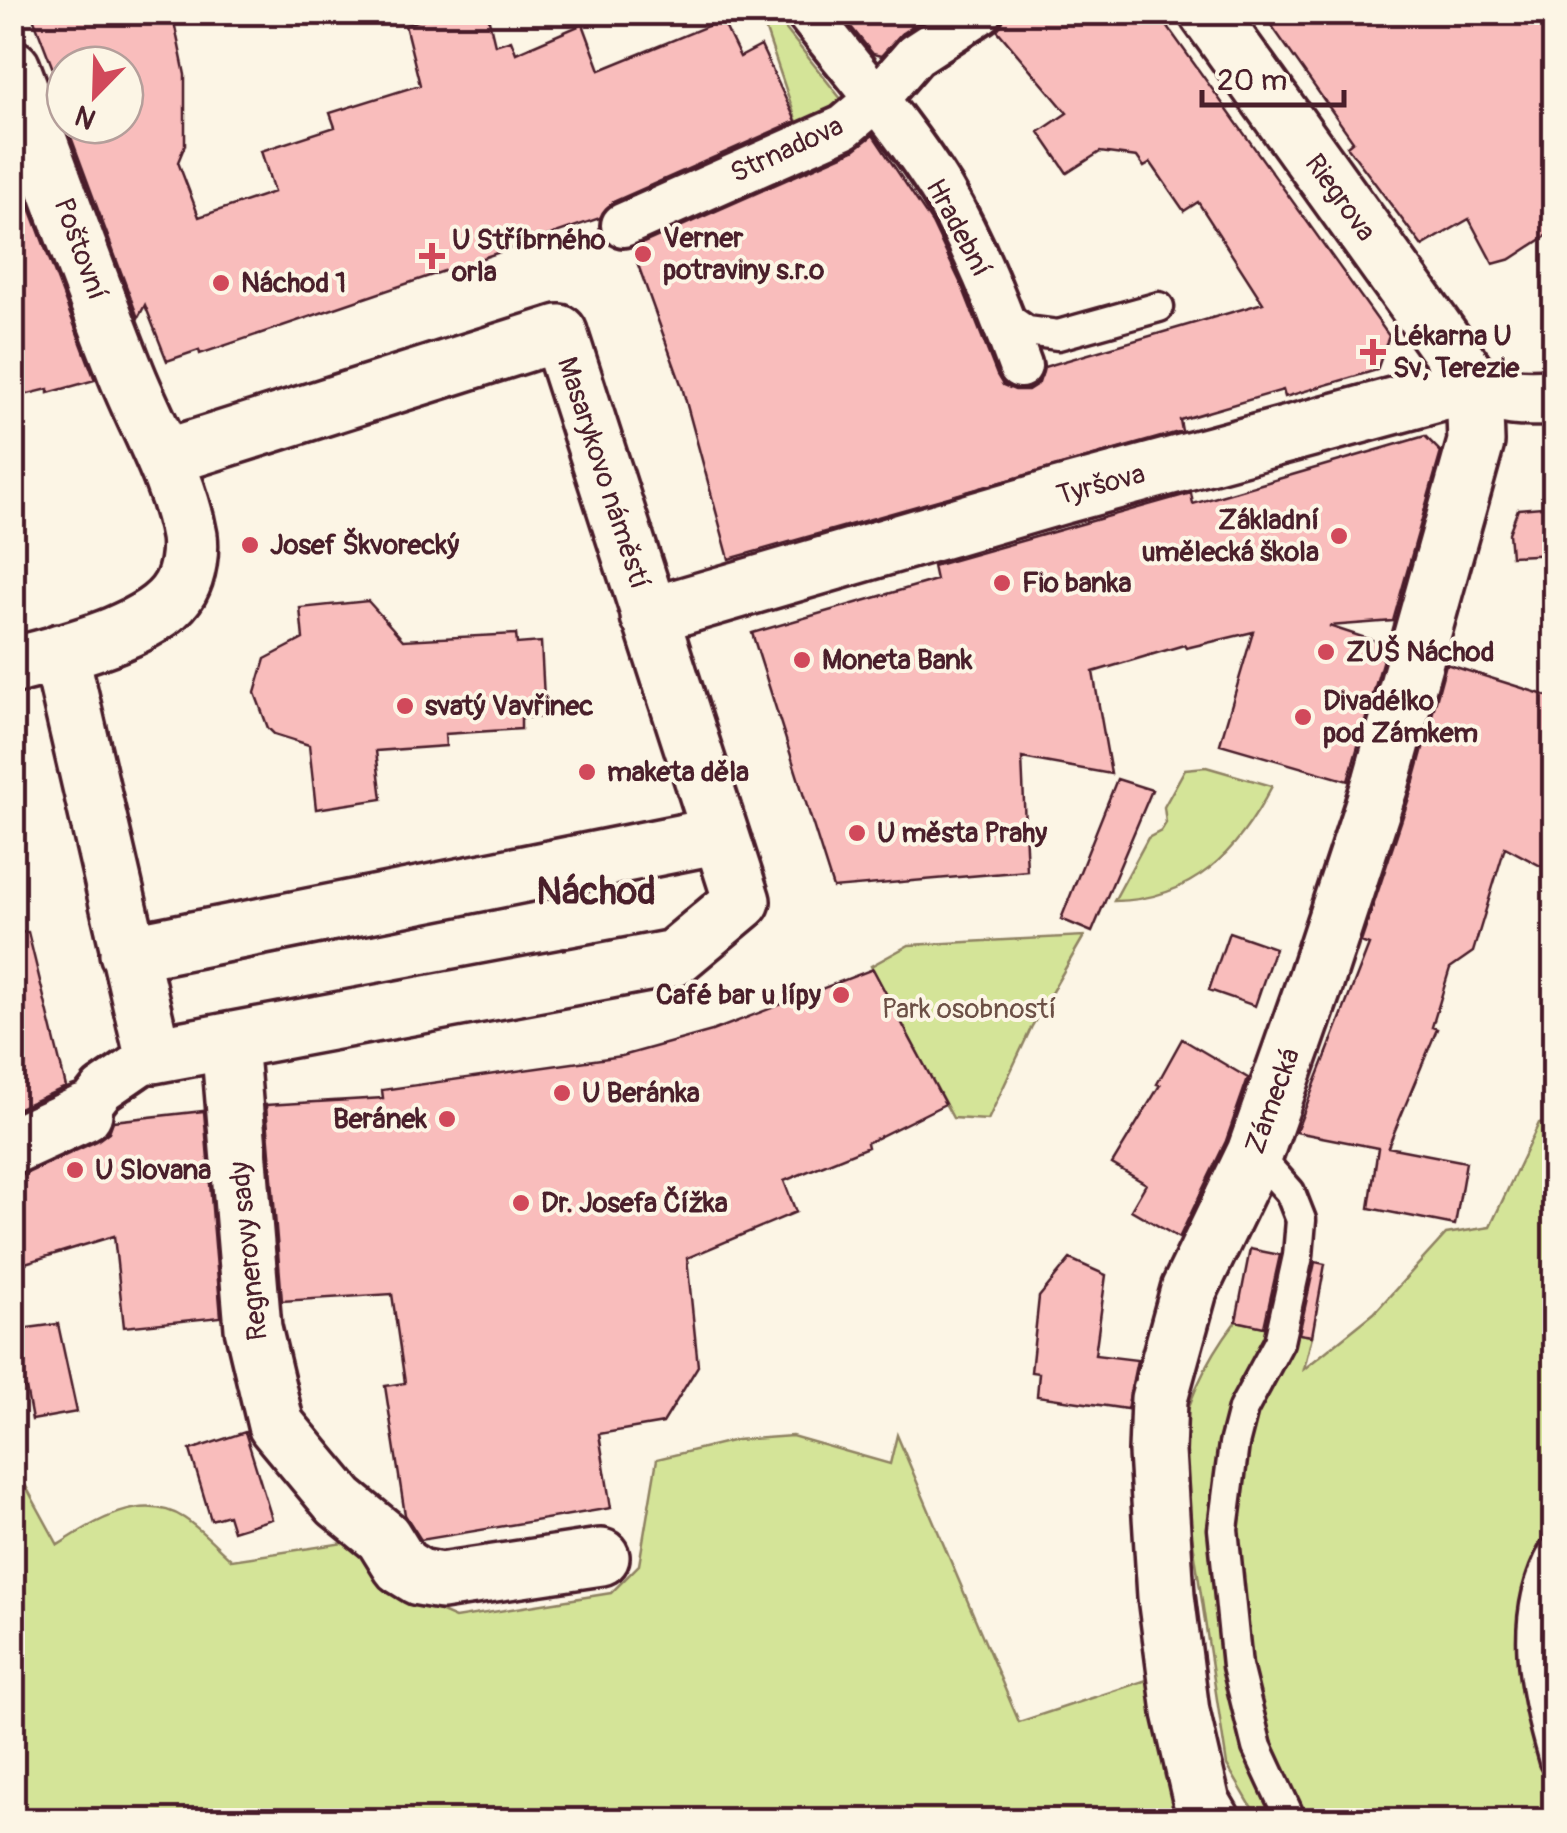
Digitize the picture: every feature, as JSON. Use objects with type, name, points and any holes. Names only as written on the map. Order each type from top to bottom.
[{"type":"street","name":"Hradební","points":[[807,12],[903,133],[942,191],[974,250],[1020,366]]},
{"type":"street","name":"Strnadova","points":[[624,225],[844,127],[876,100],[915,55],[981,12]]},
{"type":"street","name":"Riegrova","points":[[1207,12],[1474,384]]},
{"type":"street","name":"Poštovní","points":[[12,68],[126,374],[164,458]]},
{"type":"street","name":"Masarykovo náměstí","points":[[152,1055],[674,958],[742,900],[559,333],[164,458]]},
{"type":"street","points":[[1474,384],[1493,394],[1522,399],[1554,397]]},
{"type":"street","name":"Tyršova","points":[[649,616],[1079,491],[1474,384]]},
{"type":"street","name":"Zámecká","points":[[1212,1820],[1202,1803],[1181,1712],[1171,1635],[1157,1452],[1158,1398],[1189,1290],[1256,1153],[1392,744],[1476,442],[1474,384]]},
{"type":"street","points":[[12,1146],[84,1112],[102,1090],[152,1055],[128,952],[36,659],[142,624],[161,611],[180,588],[189,557],[189,536],[164,458]]},
{"type":"street","points":[[128,952],[720,835]]},
{"type":"street","name":"Regnerovy sady","points":[[230,1040],[253,1328],[276,1425],[340,1502],[382,1537],[400,1566],[419,1578],[442,1581],[600,1557]]},
{"type":"lane","points":[[1001,313],[1027,331],[1058,335],[1159,307]]},
{"type":"lane","points":[[1256,1153],[1290,1192],[1301,1220],[1298,1256],[1280,1342],[1243,1409],[1234,1444],[1224,1529],[1237,1666],[1257,1747],[1292,1820]]},
{"type":"lane","points":[[1554,1551],[1531,1622],[1534,1679],[1554,1760]]},
{"type":"green space","points":[[760,13],[773,13],[845,104],[801,134]]},
{"type":"green space","points":[[1206,767],[1272,786],[1244,832],[1210,868],[1167,892],[1114,901],[1148,838],[1166,823],[1164,807],[1185,769]]},
{"type":"green space","name":"Park osobností","points":[[1084,936],[1032,1026],[988,1120],[953,1118],[871,966],[909,945]]},
{"type":"green space","points":[[1554,1119],[1554,1820],[1259,1820],[1227,1765],[1180,1457],[1190,1403],[1215,1351],[1236,1321],[1312,1336],[1304,1369],[1374,1313],[1446,1234],[1490,1227],[1539,1123]]},
{"type":"green space","points":[[897,1435],[1019,1722],[1150,1679],[1165,1777],[1187,1820],[13,1820],[12,1461],[58,1545],[103,1519],[152,1508],[184,1518],[232,1560],[350,1542],[391,1590],[455,1618],[611,1593],[639,1565],[657,1459],[736,1440],[792,1436],[890,1464]]},
{"type":"building","points":[[31,12],[172,12],[185,75],[185,145],[178,162],[199,217],[274,192],[261,151],[335,127],[330,113],[420,85],[405,25],[446,12],[487,12],[495,45],[511,40],[516,53],[583,24],[600,70],[722,20],[740,57],[761,46],[796,121],[613,202],[600,218],[200,354],[199,350],[167,361],[145,305],[138,318],[74,145],[145,145],[145,45],[45,45],[45,48]]},
{"type":"building","points":[[839,12],[934,12],[901,34],[881,56],[873,54]]},
{"type":"building","points":[[1006,12],[1157,12],[1389,336],[1377,370],[1285,397],[1283,390],[1180,420],[1182,431],[729,559],[682,387],[632,248],[854,150],[873,135],[932,223],[1003,385],[1028,390],[1039,383],[1044,367],[1263,303],[1198,202],[1184,211],[1151,163],[1144,167],[1137,157],[1100,152],[1067,173],[1039,132],[1067,113],[997,30]]},
{"type":"building","points":[[1262,12],[1554,12],[1554,231],[1511,259],[1493,264],[1469,219],[1422,246],[1347,146],[1353,141]]},
{"type":"building","points":[[12,160],[95,380],[12,398]]},
{"type":"building","points":[[1425,436],[1441,452],[1393,621],[1329,626],[1387,645],[1348,781],[1220,744],[1253,632],[1186,648],[1184,645],[1093,672],[1111,774],[1022,758],[1027,871],[833,888],[752,633],[936,580],[933,566],[1191,493],[1193,504]]},
{"type":"building","points":[[1554,506],[1554,554],[1511,556],[1509,533],[1518,509]]},
{"type":"building","name":"svatý Vavřinec","points":[[368,601],[403,640],[516,634],[517,644],[541,642],[545,717],[521,718],[521,729],[445,734],[446,746],[376,751],[382,799],[316,809],[309,745],[274,734],[255,693],[265,659],[303,639],[300,608]]},
{"type":"building","points":[[1446,664],[1554,698],[1554,873],[1505,847],[1473,952],[1450,968],[1432,1027],[1437,1029],[1388,1147],[1466,1162],[1455,1225],[1369,1208],[1378,1148],[1296,1132],[1369,945],[1361,942],[1411,792]]},
{"type":"building","points":[[1117,779],[1152,790],[1092,932],[1061,919]]},
{"type":"building","points":[[28,932],[66,1087],[12,1111],[12,933]]},
{"type":"building","points":[[1229,932],[1275,948],[1255,1006],[1209,990]]},
{"type":"building","points":[[873,969],[945,1104],[867,1143],[868,1147],[784,1181],[796,1212],[687,1258],[698,1366],[663,1423],[599,1434],[611,1508],[421,1540],[405,1515],[385,1386],[405,1383],[392,1294],[282,1301],[266,1105],[383,1098],[382,1090],[622,1056],[712,1031]]},
{"type":"building","points":[[1182,1039],[1248,1078],[1226,1141],[1179,1238],[1131,1210],[1146,1184],[1112,1164],[1160,1085],[1157,1084]]},
{"type":"building","points":[[204,1111],[221,1317],[124,1327],[114,1236],[12,1267],[12,1177],[97,1141],[109,1132],[113,1121]]},
{"type":"building","points":[[1250,1249],[1280,1255],[1264,1327],[1236,1321]]},
{"type":"building","points":[[1070,1259],[1106,1275],[1095,1355],[1137,1360],[1127,1409],[1037,1396],[1039,1373],[1031,1372],[1039,1297]]},
{"type":"building","points":[[1315,1262],[1325,1264],[1312,1336],[1299,1334]]},
{"type":"building","points":[[58,1324],[77,1412],[32,1420],[26,1388],[12,1390],[12,1330]]},
{"type":"building","points":[[245,1432],[272,1519],[233,1531],[228,1515],[211,1520],[190,1450]]},
{"type":"place","name":"Verner potraviny s.r.o","points":[[643,254]]},
{"type":"place","name":"U Stříbrného orla","points":[[432,256]]},
{"type":"place","name":"Náchod 1","points":[[221,283]]},
{"type":"place","name":"Lékarna U Sv, Terezie","points":[[1373,352]]},
{"type":"place","name":"Základní umělecká škola","points":[[1339,536]]},
{"type":"place","name":"Josef Škvorecký","points":[[250,545]]},
{"type":"place","name":"Fio banka","points":[[1002,583]]},
{"type":"place","name":"ZUŠ Náchod","points":[[1326,652]]},
{"type":"place","name":"Moneta Bank","points":[[802,660]]},
{"type":"place","name":"svatý Vavřinec","points":[[405,706]]},
{"type":"place","name":"Divadélko pod Zámkem","points":[[1303,717]]},
{"type":"place","name":"maketa děla","points":[[587,772]]},
{"type":"place","name":"U města Prahy","points":[[857,833]]},
{"type":"place","name":"Café bar u lípy","points":[[841,995]]},
{"type":"place","name":"U Beránka","points":[[562,1093]]},
{"type":"place","name":"Beránek","points":[[447,1119]]},
{"type":"place","name":"U Slovana","points":[[75,1170]]},
{"type":"place","name":"Dr. Josefa Čížka","points":[[521,1203]]},
{"type":"district","name":"Náchod","points":[[596,892]]}]
